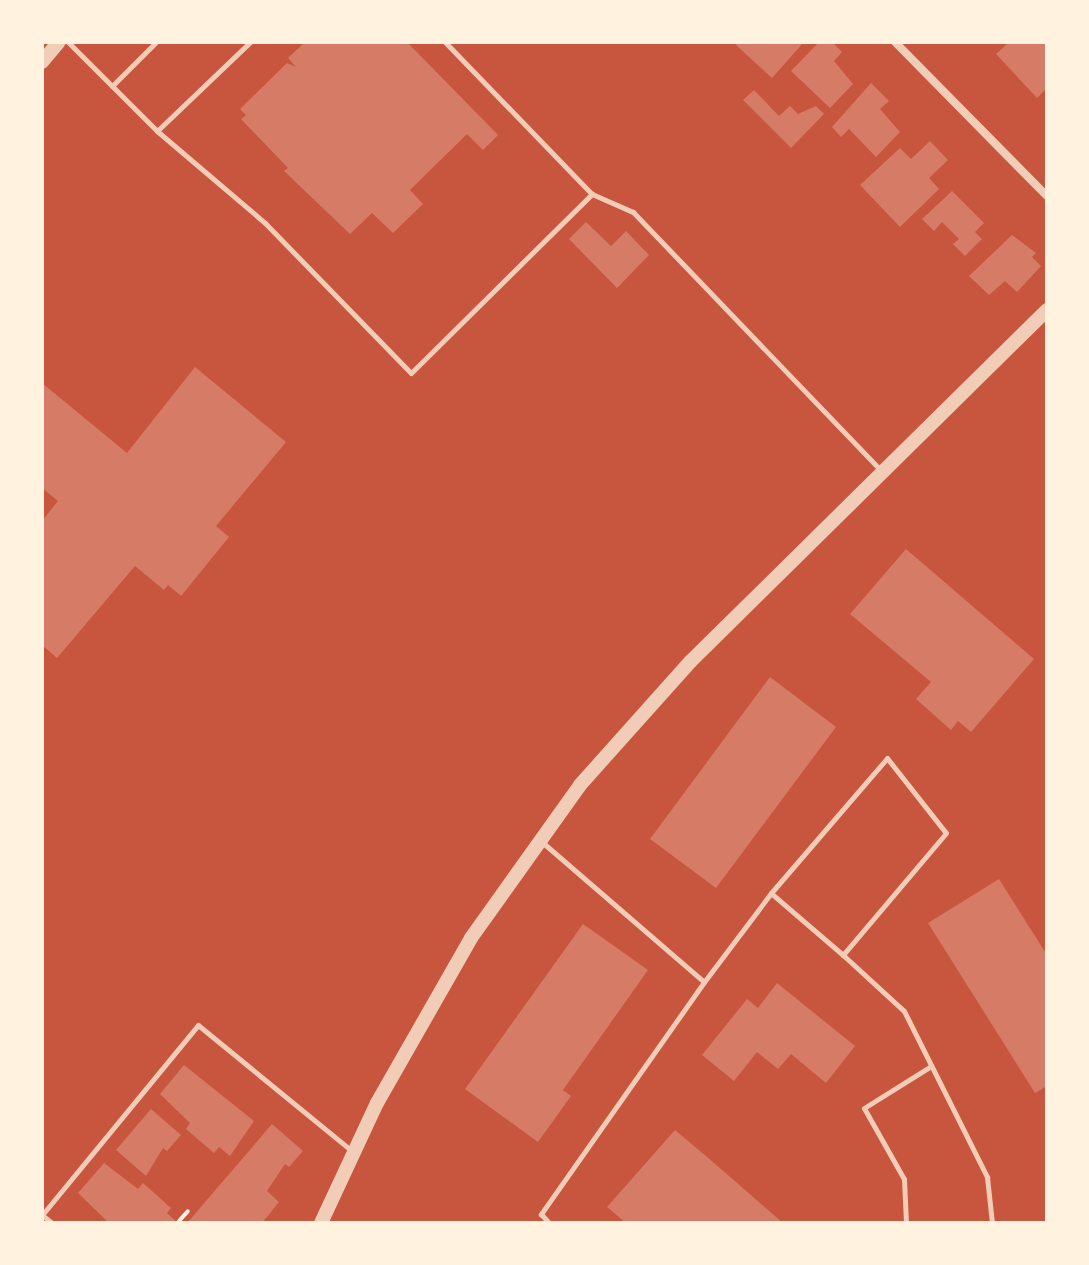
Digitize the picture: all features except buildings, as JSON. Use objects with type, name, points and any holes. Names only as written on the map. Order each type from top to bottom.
[{"type":"street","points":[[42,62],[59,42]]},
{"type":"street","points":[[895,42],[1047,196]]},
{"type":"street","points":[[321,1223],[377,1103],[471,938],[539,839],[691,661],[1047,310]]},
{"type":"lane","points":[[68,42],[157,131],[265,223],[411,373],[592,194]]},
{"type":"lane","points":[[112,86],[156,42]]},
{"type":"lane","points":[[157,131],[250,42]]},
{"type":"lane","points":[[445,42],[592,194],[633,212],[882,473]]},
{"type":"lane","points":[[549,1223],[541,1214],[704,982],[771,893],[887,758],[946,833],[843,955]]},
{"type":"lane","points":[[539,839],[704,982]]},
{"type":"lane","points":[[771,893],[904,1011],[987,1177],[992,1223]]},
{"type":"lane","points":[[52,1223],[42,1215],[198,1025],[355,1154]]},
{"type":"lane","points":[[906,1223],[904,1179],[864,1108],[931,1066]]},
{"type":"path","points":[[179,1221],[188,1211]]}]
